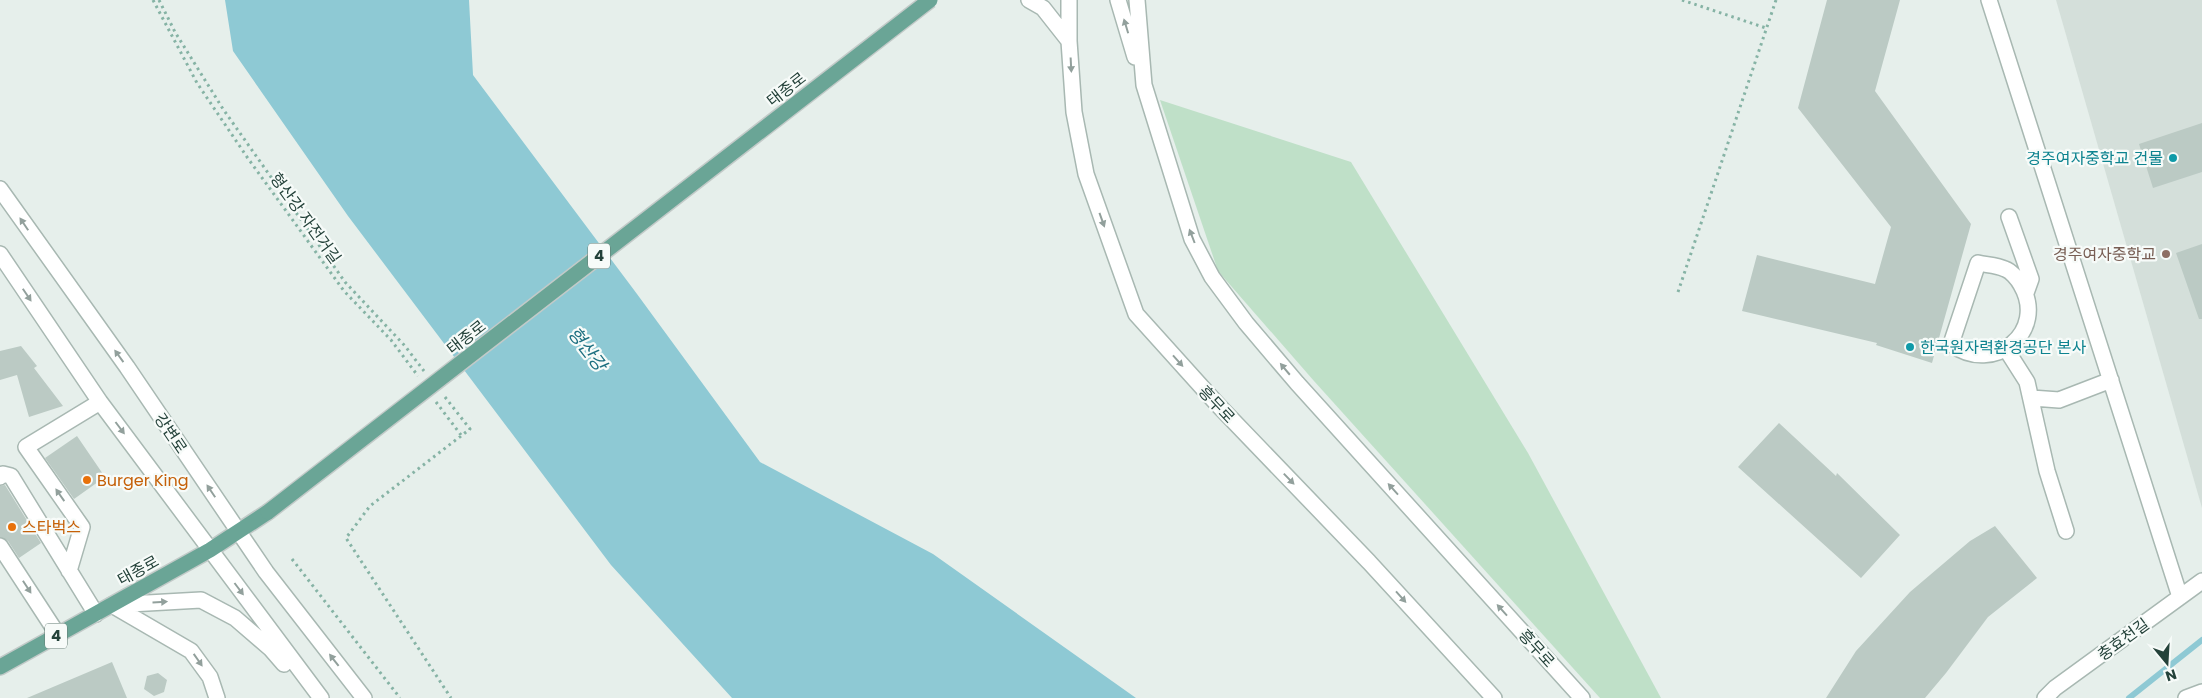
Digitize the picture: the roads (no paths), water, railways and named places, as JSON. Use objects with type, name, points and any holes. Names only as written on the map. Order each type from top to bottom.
[{"type":"main road","name":"태종로","points":[[0,667],[210,550],[268,512],[930,0]]},
{"type":"street","points":[[1029,0],[1043,8],[1069,41]]},
{"type":"street","name":"흥무로","points":[[1070,0],[1069,41],[1074,112],[1086,174],[1136,314],[1218,405],[1369,562],[1494,698]]},
{"type":"street","name":"흥무로","points":[[1118,0],[1192,239],[1212,277],[1246,323],[1297,383],[1582,698]]},
{"type":"street","name":"흥무로","points":[[1137,0],[1144,85]]},
{"type":"street","points":[[1990,0],[2180,597]]},
{"type":"street","name":"강변로","points":[[0,189],[126,367],[266,572],[364,698]]},
{"type":"street","points":[[2009,217],[2031,279],[2026,293]]},
{"type":"street","points":[[0,254],[100,402],[321,698]]},
{"type":"street","points":[[1978,263],[2006,269],[2018,279],[2026,293],[2028,309],[2026,325],[2018,339],[2006,349],[1992,355],[1976,356],[1962,352],[1952,344],[1978,263]]},
{"type":"street","points":[[2006,349],[2027,382],[2047,471],[2066,531]]},
{"type":"street","points":[[2031,398],[2059,400],[2111,380]]},
{"type":"street","points":[[70,570],[82,527],[26,447],[100,402]]},
{"type":"street","points":[[0,476],[3,474],[11,476],[96,614]]},
{"type":"street","points":[[0,546],[58,635]]},
{"type":"street","name":"충효천길","points":[[2045,698],[2202,581]]},
{"type":"street","points":[[112,605],[201,600],[236,618],[271,649],[289,669],[303,674]]},
{"type":"street","points":[[112,605],[192,651],[210,677],[217,698]]},
{"type":"street","points":[[2186,698],[2202,692]]},
{"type":"water","name":"형산강","points":[[225,0],[469,0],[473,75],[760,462],[933,554],[1136,698],[732,698],[611,565],[348,216],[233,51]]},
{"type":"waterway","points":[[2129,698],[2202,640]]},
{"type":"place","name":"경주여자중학교 건물","points":[[2173,158]]},
{"type":"place","name":"경주여자중학교","points":[[2166,254]]},
{"type":"place","name":"한국원자력환경공단 본사","points":[[1910,347]]},
{"type":"place","name":"Burger King","points":[[87,480]]},
{"type":"place","name":"스타벅스","points":[[12,527]]}]
